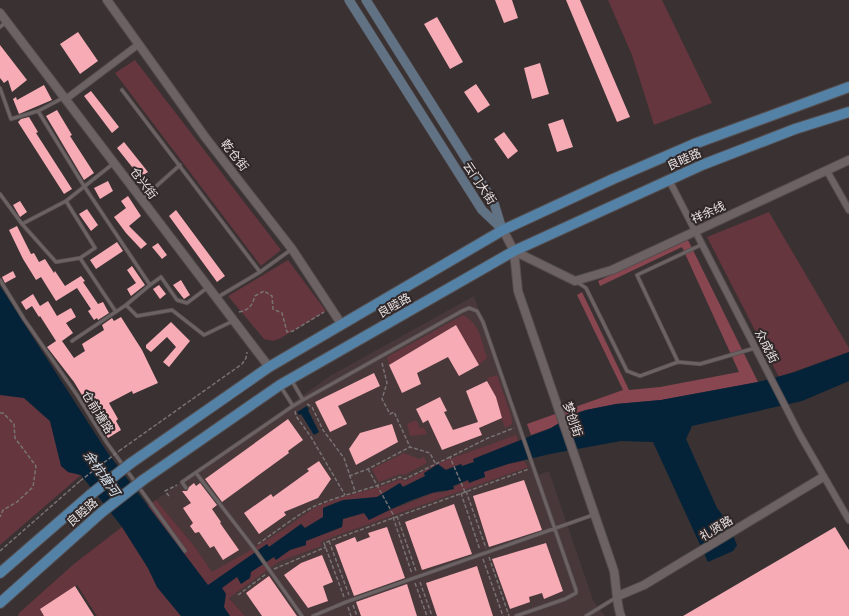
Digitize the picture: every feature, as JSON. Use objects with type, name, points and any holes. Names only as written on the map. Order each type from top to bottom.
[{"type":"main road","name":"云门大街","points":[[349,0],[482,210],[503,230]]},
{"type":"main road","name":"云门大街","points":[[366,0],[494,203],[503,230]]},
{"type":"main road","name":"良睦路","points":[[0,573],[90,495],[131,463],[269,367],[503,230],[613,178],[694,144],[849,88]]},
{"type":"main road","name":"良睦路","points":[[0,603],[102,512],[143,480],[280,385],[514,251],[702,165],[788,132],[849,112]]},
{"type":"street","name":"乾仓街","points":[[107,0],[205,137],[292,249],[342,325]]},
{"type":"street","name":"仓兴街","points":[[0,13],[3,24],[65,98],[269,367]]},
{"type":"street","points":[[65,98],[139,44]]},
{"type":"street","name":"祥余线","points":[[575,281],[612,270],[849,160]]},
{"type":"street","points":[[827,171],[849,210]]},
{"type":"street","name":"众成街","points":[[669,180],[696,230],[769,375],[823,477],[849,520]]},
{"type":"street","name":"梦创街","points":[[503,230],[514,251],[518,291],[614,571],[618,596],[618,611],[621,616]]},
{"type":"street","points":[[514,251],[575,281]]},
{"type":"street","name":"礼贤路","points":[[618,596],[644,585],[823,477]]},
{"type":"lane","points":[[0,88],[11,119],[38,111],[65,98]]},
{"type":"lane","points":[[122,90],[260,272]]},
{"type":"lane","points":[[38,111],[84,186],[150,285]]},
{"type":"lane","points":[[22,224],[66,201],[114,163]]},
{"type":"lane","points":[[141,199],[180,165]]},
{"type":"lane","points":[[0,194],[22,224],[56,262],[80,258],[96,248],[66,201]]},
{"type":"lane","points":[[678,362],[637,274],[703,244]]},
{"type":"lane","points":[[216,298],[260,272],[292,249]]},
{"type":"lane","points":[[80,258],[116,312]]},
{"type":"lane","points":[[72,340],[116,312],[161,277],[177,300],[187,303],[208,287]]},
{"type":"lane","name":"仓前塘路","points":[[0,280],[24,320],[77,395],[106,443],[185,551]]},
{"type":"lane","points":[[575,281],[586,288],[627,371],[640,376],[678,362],[700,364],[755,348]]},
{"type":"lane","points":[[126,304],[137,316],[172,310],[204,335],[233,321]]},
{"type":"lane","points":[[186,488],[182,482],[293,406],[462,311],[469,308],[477,311],[483,322],[522,436],[556,528],[576,593],[564,599],[516,616]]},
{"type":"lane","points":[[291,379],[303,400]]},
{"type":"lane","points":[[280,385],[293,406]]},
{"type":"lane","points":[[196,473],[256,551],[302,616]]},
{"type":"lane","points":[[313,616],[351,600],[595,514]]},
{"type":"lane","points":[[586,616],[618,596]]},
{"type":"path","points":[[239,312],[249,308],[253,304],[255,296],[265,291],[272,296],[273,309],[282,313],[287,332],[298,328],[330,308]]},
{"type":"path","points":[[0,551],[80,481],[242,364],[248,352],[246,349]]},
{"type":"path","points":[[380,357],[387,383],[382,399],[390,414],[394,412],[410,447]]},
{"type":"path","points":[[312,407],[323,430],[344,458],[355,492]]},
{"type":"path","points":[[0,413],[3,413],[14,424],[15,438],[36,466],[33,486],[17,502],[3,510],[0,517]]},
{"type":"path","points":[[296,416],[311,437],[345,495]]},
{"type":"path","points":[[257,545],[313,507],[400,476],[405,479],[488,438],[515,428],[520,430]]},
{"type":"path","points":[[349,476],[368,469],[410,447],[430,453],[435,463]]},
{"type":"path","points":[[450,457],[465,492]]},
{"type":"path","points":[[368,469],[395,516],[432,616]]},
{"type":"path","points":[[351,616],[324,543],[395,516],[526,470]]},
{"type":"path","points":[[169,496],[165,491],[182,482]]},
{"type":"path","points":[[395,516],[427,616]]},
{"type":"path","points":[[329,541],[357,616]]},
{"type":"path","points":[[274,569],[326,547]]},
{"type":"path","points":[[238,595],[267,573]]},
{"type":"shaded area","points":[[608,0],[662,0],[712,103],[654,125],[632,55]]},
{"type":"shaded area","points":[[135,60],[281,250],[261,266],[115,73]]},
{"type":"shaded area","points":[[769,212],[849,348],[849,352],[779,377],[707,237]]},
{"type":"shaded area","points":[[688,240],[758,382],[661,400],[616,404],[586,410],[574,414],[551,428],[531,435],[527,424],[623,390],[577,295],[582,292],[629,390],[660,387],[739,372],[682,247],[600,286],[598,281]]},
{"type":"shaded area","points":[[288,260],[326,311],[281,338],[273,341],[264,339],[228,296]]},
{"type":"shaded area","points":[[474,296],[538,475],[549,471],[593,600],[605,616],[245,616],[226,594],[195,547],[156,500],[330,376]]},
{"type":"shaded area","points":[[463,315],[473,323],[481,339],[487,358],[479,365],[456,325],[389,365],[387,357]]},
{"type":"shaded area","points":[[497,375],[511,415],[512,424],[505,428],[487,378]]},
{"type":"shaded area","points":[[3,394],[24,398],[50,421],[58,453],[68,472],[81,475],[0,545],[0,395]]},
{"type":"shaded area","points":[[416,420],[420,428],[424,428],[427,434],[410,436],[407,424]]},
{"type":"shaded area","points":[[516,435],[518,441],[474,459],[474,462],[462,466],[461,464],[425,476],[402,487],[400,483],[377,497],[336,502],[323,508],[323,517],[305,528],[301,524],[269,547],[267,544],[208,586],[147,506],[156,500],[195,547],[212,572],[260,545],[313,509],[323,504],[400,479],[405,481],[436,464]]},
{"type":"shaded area","points":[[404,453],[419,459],[424,457],[427,463],[404,475],[400,474],[379,482],[372,469]]},
{"type":"shaded area","points":[[524,461],[528,467],[335,536],[321,542],[321,546],[278,562],[229,598],[245,616],[230,616],[223,607],[222,588],[237,576],[241,584],[251,572],[274,557],[276,560],[290,550],[306,545],[306,541],[342,527],[343,519],[364,513],[369,520],[387,510],[402,506],[433,493],[445,492],[468,480],[469,482],[485,477],[483,472],[508,464]]},
{"type":"shaded area","points":[[122,527],[148,568],[157,587],[181,616],[97,616],[77,585],[40,609],[44,616],[18,616],[19,613],[75,563]]},
{"type":"water","name":"余杭塘河","points":[[0,286],[107,452],[208,585],[267,544],[269,547],[301,524],[305,528],[323,517],[323,508],[343,500],[377,497],[400,483],[403,487],[425,476],[424,473],[438,464],[446,470],[461,464],[462,466],[474,462],[473,459],[551,428],[574,414],[586,410],[616,404],[661,400],[758,382],[795,372],[849,352],[849,381],[802,401],[692,426],[686,439],[717,508],[727,521],[737,545],[733,551],[708,562],[653,442],[621,441],[550,454],[508,464],[484,472],[485,477],[469,483],[468,480],[453,486],[454,489],[432,493],[369,520],[364,513],[343,519],[342,527],[306,541],[306,545],[290,550],[276,560],[274,557],[251,572],[250,578],[241,584],[237,577],[222,588],[226,594],[224,607],[230,616],[181,616],[157,587],[148,568],[122,527],[81,475],[68,472],[61,466],[50,421],[24,398],[0,395]]},
{"type":"water","points":[[307,406],[319,432],[314,435],[301,414],[299,415],[297,412]]},
{"type":"building","points":[[495,0],[512,0],[518,18],[504,23]]},
{"type":"building","points":[[566,0],[580,0],[630,117],[617,122]]},
{"type":"building","points":[[437,17],[463,62],[450,69],[424,24]]},
{"type":"building","points":[[78,32],[98,61],[80,74],[60,44]]},
{"type":"building","points":[[0,45],[27,80],[12,92],[8,80],[4,83],[0,78]]},
{"type":"building","points":[[540,63],[549,94],[532,99],[524,68]]},
{"type":"building","points":[[476,84],[490,105],[478,113],[464,92]]},
{"type":"building","points":[[44,85],[52,100],[19,114],[13,99],[16,97],[17,100]]},
{"type":"building","points":[[91,91],[119,127],[112,133],[84,96]]},
{"type":"building","points":[[57,110],[72,135],[70,136],[94,173],[84,180],[46,116]]},
{"type":"building","points":[[29,117],[38,132],[36,133],[72,189],[64,194],[18,122],[21,119]]},
{"type":"building","points":[[563,119],[573,147],[557,152],[548,124]]},
{"type":"building","points":[[504,132],[518,151],[508,159],[494,139]]},
{"type":"building","points":[[124,142],[148,172],[140,177],[117,148]]},
{"type":"building","points":[[108,181],[113,191],[100,199],[94,188]]},
{"type":"building","points":[[128,196],[141,216],[129,226],[147,244],[141,249],[114,217],[126,208],[121,201]]},
{"type":"building","points":[[20,201],[27,212],[20,217],[13,205]]},
{"type":"building","points":[[87,209],[98,225],[91,231],[79,214]]},
{"type":"building","points":[[176,210],[225,276],[217,282],[169,216]]},
{"type":"building","points":[[17,226],[31,254],[34,253],[39,262],[45,259],[65,286],[81,276],[85,281],[83,282],[98,304],[103,302],[109,313],[98,320],[97,318],[94,320],[88,311],[91,309],[77,288],[56,301],[41,277],[36,280],[23,259],[9,230]]},
{"type":"building","points":[[117,242],[123,251],[96,269],[90,260]]},
{"type":"building","points":[[158,243],[167,255],[162,259],[152,247]]},
{"type":"building","points":[[132,266],[145,285],[131,296],[127,289],[136,283],[127,270]]},
{"type":"building","points":[[13,271],[16,277],[5,283],[2,277]]},
{"type":"building","points":[[181,280],[190,295],[184,299],[173,285]]},
{"type":"building","points":[[159,285],[166,294],[160,299],[153,289]]},
{"type":"building","points":[[33,294],[40,306],[48,301],[57,316],[71,308],[76,317],[66,323],[73,333],[62,341],[74,358],[85,351],[82,344],[104,330],[102,325],[112,318],[114,321],[121,317],[142,350],[158,383],[133,394],[132,391],[109,403],[118,419],[116,421],[121,430],[108,438],[74,382],[47,347],[56,341],[32,306],[26,310],[21,302]]},
{"type":"building","points":[[171,322],[190,341],[169,367],[163,362],[176,347],[167,337],[151,352],[146,348],[146,345]]},
{"type":"building","points":[[456,325],[479,365],[459,376],[448,357],[417,373],[421,384],[402,393],[389,365]]},
{"type":"building","points":[[374,373],[380,386],[338,406],[347,424],[330,432],[315,402]]},
{"type":"building","points":[[487,381],[496,397],[502,418],[479,428],[482,435],[442,450],[428,420],[423,423],[416,409],[440,397],[447,411],[444,412],[453,430],[478,422],[466,391]]},
{"type":"building","points":[[288,419],[303,440],[288,451],[289,453],[222,502],[205,479]]},
{"type":"building","points":[[392,424],[398,442],[356,465],[349,449],[360,433]]},
{"type":"building","points":[[319,461],[331,479],[318,498],[284,512],[286,515],[259,534],[244,513],[271,494],[273,497],[309,471],[307,469]]},
{"type":"building","points":[[524,480],[542,530],[489,547],[473,496]]},
{"type":"building","points":[[194,483],[196,486],[200,483],[217,505],[212,509],[239,550],[223,560],[214,546],[210,548],[199,532],[195,533],[190,526],[193,523],[183,508],[191,503],[182,491],[187,491]]},
{"type":"building","points":[[454,504],[472,554],[422,570],[405,522]]},
{"type":"building","points":[[387,527],[405,578],[354,596],[335,545],[355,537],[357,542],[370,537],[368,533]]},
{"type":"building","points":[[835,527],[849,550],[849,616],[683,616]]},
{"type":"building","points":[[546,543],[563,591],[544,599],[542,593],[529,597],[530,602],[510,609],[492,559]]},
{"type":"building","points":[[322,555],[333,582],[323,586],[328,601],[308,608],[284,575],[301,563]]},
{"type":"building","points":[[477,566],[493,616],[437,616],[426,583]]},
{"type":"building","points":[[269,576],[297,616],[262,616],[246,593]]},
{"type":"building","points":[[407,584],[417,616],[361,616],[356,602]]},
{"type":"building","points":[[75,586],[94,616],[44,616],[40,609]]}]
